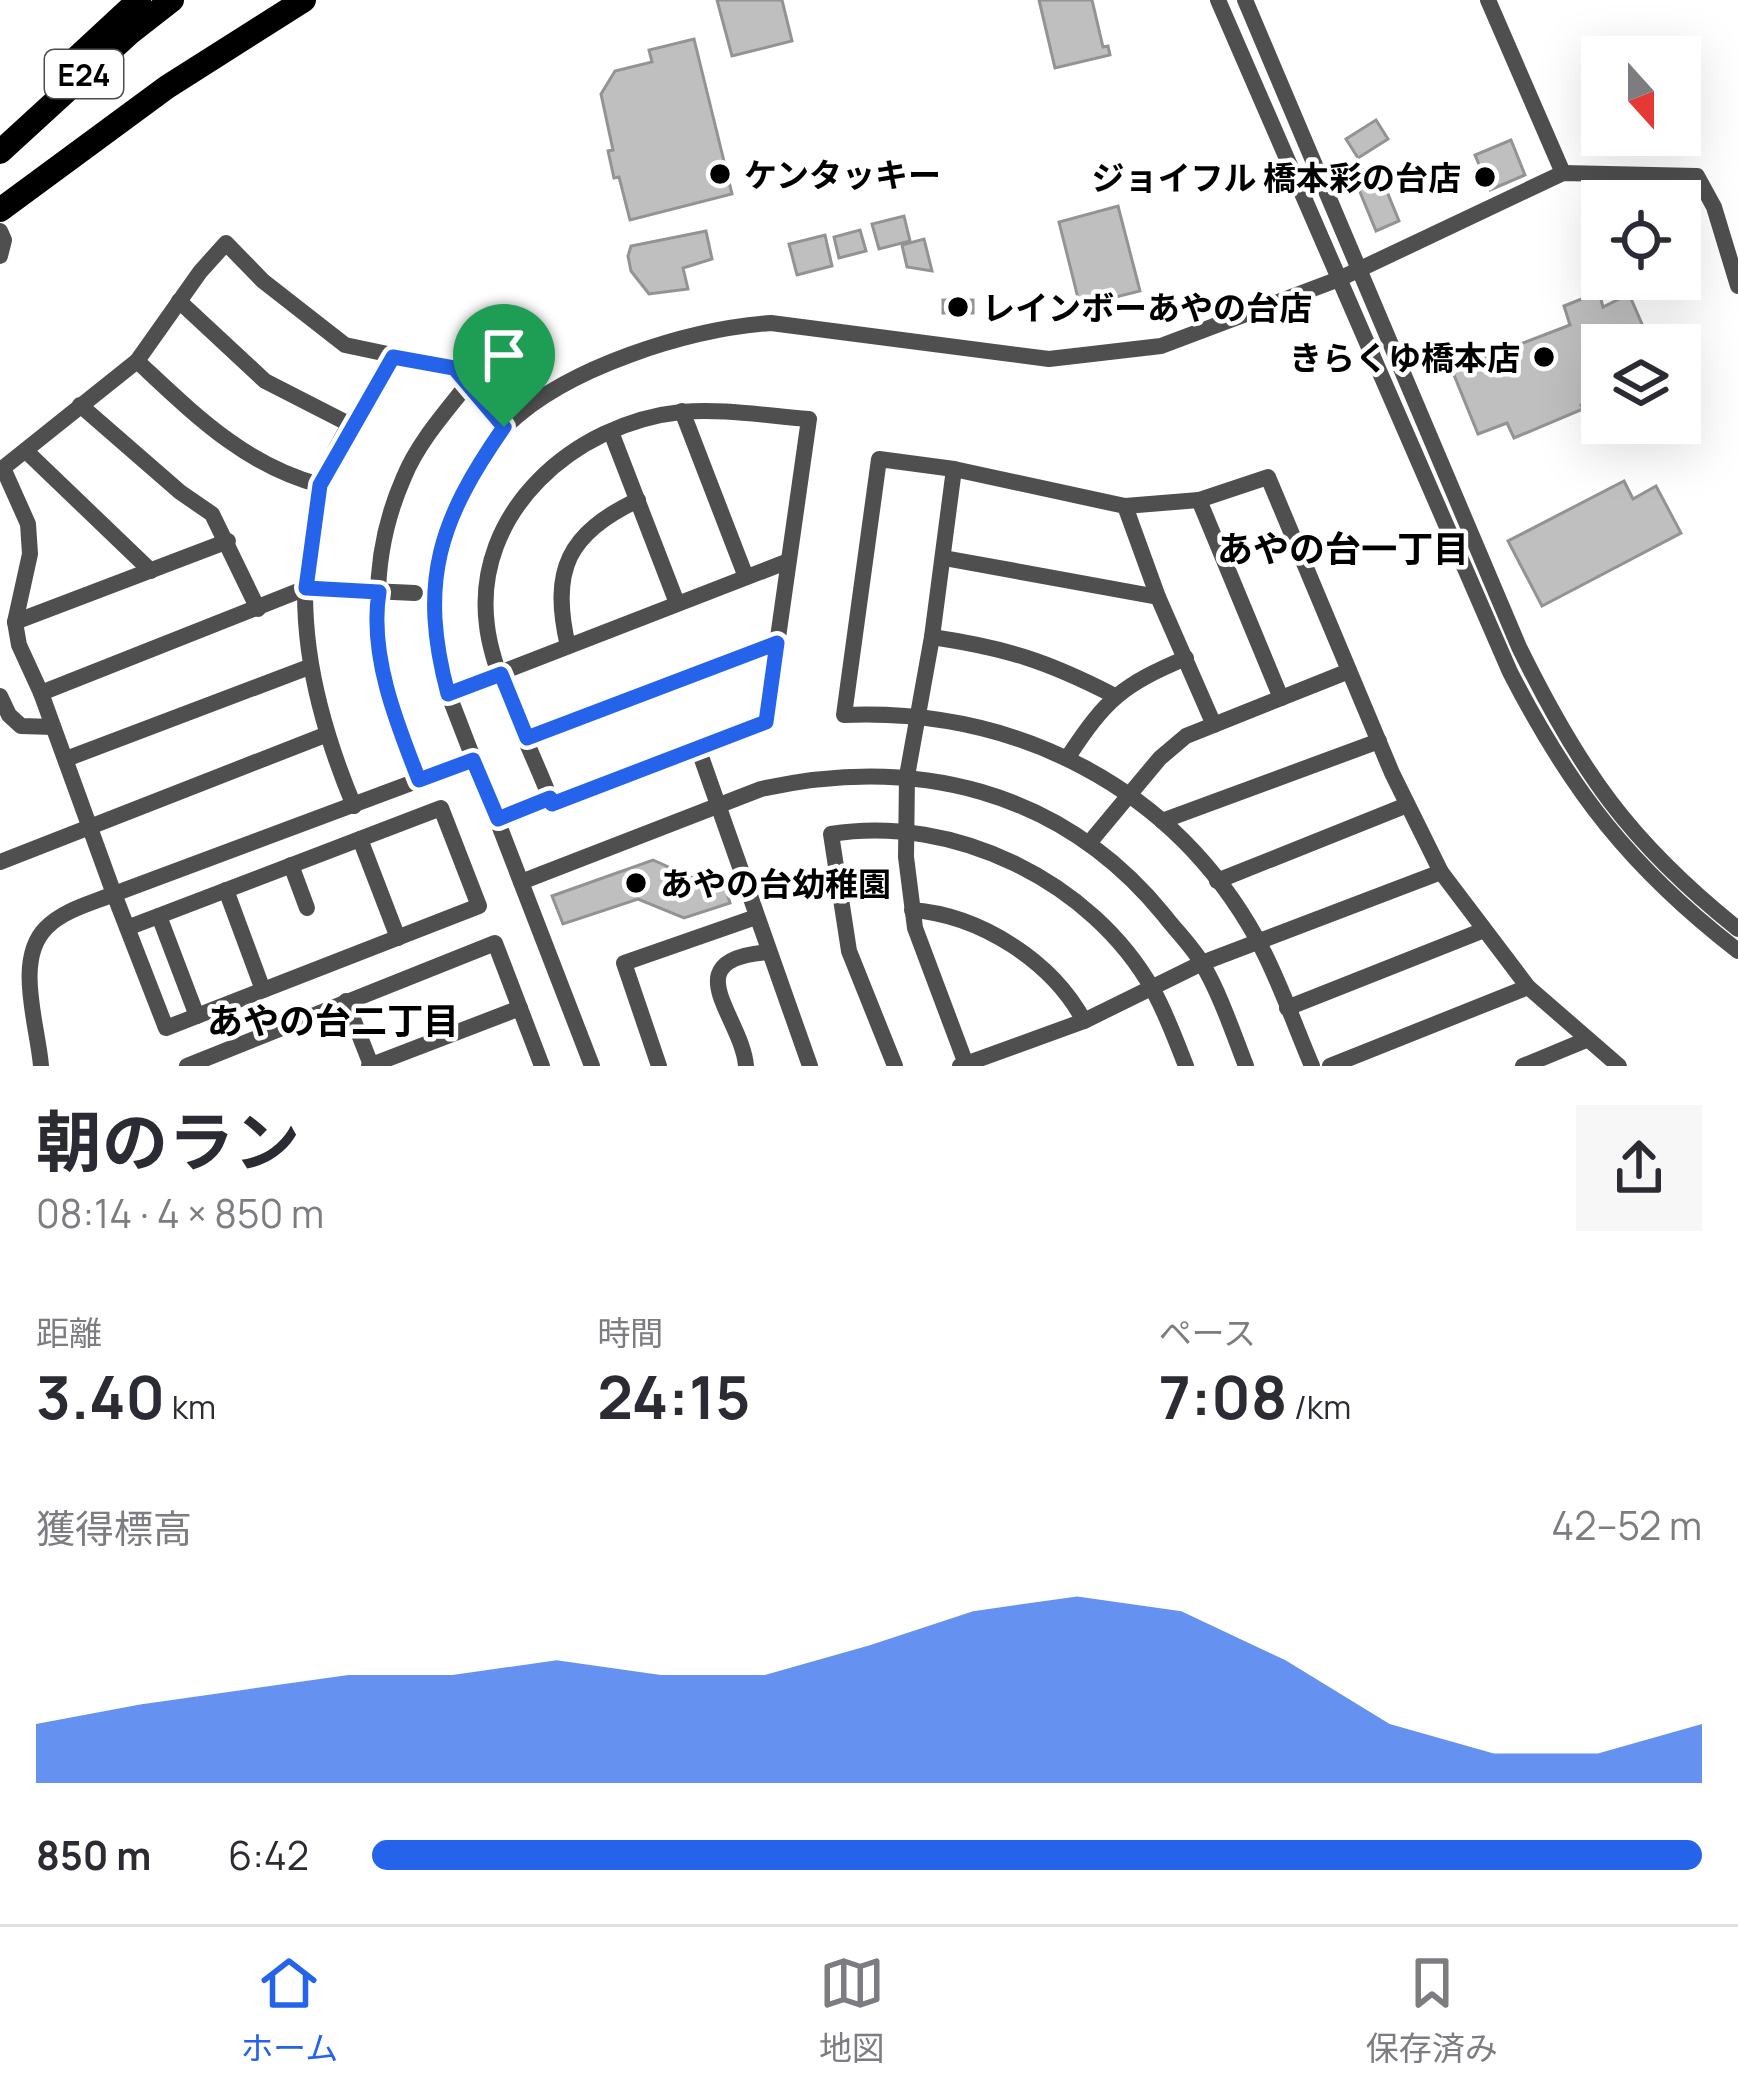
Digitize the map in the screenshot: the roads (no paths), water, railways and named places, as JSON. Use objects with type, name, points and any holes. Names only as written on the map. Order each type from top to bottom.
[{"type":"highway","points":[[0,132],[140,0]]},
{"type":"highway","name":"E24","points":[[0,152],[172,0]]},
{"type":"highway","points":[[0,210],[167,87],[304,0]]},
{"type":"street","points":[[1218,0],[1538,727],[1598,819],[1660,886],[1738,951]]},
{"type":"street","points":[[1245,0],[1551,713],[1583,769],[1627,825],[1693,893],[1738,929]]},
{"type":"street","points":[[1488,0],[1563,172]]},
{"type":"street","points":[[592,1066],[439,660],[435,570],[447,524],[504,427],[591,373],[686,336],[771,323],[1049,359],[1161,346],[1339,279],[1563,172],[1697,176],[1714,206],[1738,286]]},
{"type":"street","points":[[0,231],[4,239],[0,256]]},
{"type":"street","points":[[127,928],[441,808],[478,906],[166,1028],[127,928],[114,894],[41,693],[27,668],[15,622],[30,554],[28,524],[3,468],[136,361],[226,243],[263,281],[345,346],[454,368],[504,427]]},
{"type":"street","points":[[178,301],[265,381],[351,425]]},
{"type":"street","points":[[354,806],[325,734],[309,667],[306,588],[320,485],[393,357]]},
{"type":"street","points":[[136,361],[238,451],[289,477],[320,485]]},
{"type":"street","points":[[419,780],[398,725],[376,611],[385,537],[404,476],[466,386]]},
{"type":"street","points":[[80,405],[212,514],[258,609]]},
{"type":"street","points":[[682,412],[746,577]]},
{"type":"street","points":[[682,412],[809,419],[766,722],[552,804],[490,641],[486,606],[494,556],[516,505],[567,454],[610,432],[682,412]]},
{"type":"street","points":[[610,432],[677,603]]},
{"type":"street","points":[[27,452],[151,571]]},
{"type":"street","points":[[1312,1066],[1258,941],[1217,881],[1129,792],[1068,757],[1005,733],[919,717],[844,716],[879,459],[1125,506],[1198,500],[1268,477],[1348,671],[1441,872],[1528,986],[1619,1066]]},
{"type":"street","points":[[954,470],[908,776],[905,834],[912,910],[963,1065],[1084,1021],[1202,963],[1441,872]]},
{"type":"street","points":[[568,646],[559,593],[579,540],[605,515],[638,500]]},
{"type":"street","points":[[1198,500],[1281,698]]},
{"type":"street","points":[[1125,506],[1158,597],[1214,724]]},
{"type":"street","points":[[15,622],[228,542]]},
{"type":"street","points":[[944,558],[1158,597]]},
{"type":"street","points":[[448,694],[786,562]]},
{"type":"street","points":[[41,693],[306,588],[415,593]]},
{"type":"street","points":[[932,637],[998,646],[1113,695]]},
{"type":"street","points":[[527,738],[777,643]]},
{"type":"street","points":[[1068,757],[1113,695],[1186,658]]},
{"type":"street","points":[[66,759],[309,667]]},
{"type":"street","points":[[1090,842],[1129,792],[1186,736],[1348,671]]},
{"type":"street","points":[[0,696],[21,726],[53,727]]},
{"type":"street","points":[[0,862],[325,734]]},
{"type":"street","points":[[1162,821],[1379,741]]},
{"type":"street","points":[[698,748],[810,1066]]},
{"type":"street","points":[[41,1066],[30,971],[35,944],[47,927],[71,911],[114,894],[473,760]]},
{"type":"street","points":[[521,882],[720,805],[794,782],[850,774],[908,776],[1013,801],[1090,842],[1145,892],[1202,963],[1246,1066]]},
{"type":"street","points":[[498,819],[550,798]]},
{"type":"street","points":[[1217,881],[1407,805]]},
{"type":"street","points":[[895,1066],[848,951],[831,834],[905,834],[963,842],[998,854],[1034,875],[1092,915],[1154,990],[1180,1064]]},
{"type":"street","points":[[359,839],[398,938]]},
{"type":"street","points":[[291,865],[307,908]]},
{"type":"street","points":[[226,890],[263,990]]},
{"type":"street","points":[[912,910],[965,922],[1012,946],[1063,989],[1084,1021]]},
{"type":"street","points":[[158,916],[196,1016]]},
{"type":"street","points":[[659,1066],[624,963],[757,917]]},
{"type":"street","points":[[1287,1008],[1484,930]]},
{"type":"street","points":[[187,1066],[495,943],[542,1066]]},
{"type":"street","points":[[746,1066],[741,1037],[719,1001],[716,981],[724,964],[742,954],[769,952]]},
{"type":"street","points":[[1330,1066],[1528,986]]},
{"type":"street","points":[[346,1001],[370,1066],[520,1008]]},
{"type":"street","points":[[1523,1066],[1586,1040]]},
{"type":"place","name":"ケンタッキー","points":[[720,174]]},
{"type":"place","name":"ジョイフル 橋本彩の台店","points":[[1485,177]]},
{"type":"place","name":"レインボーあやの台店","points":[[958,307]]},
{"type":"place","name":"きらくゆ橋本店","points":[[1544,357]]},
{"type":"place","name":"あやの台幼稚園","points":[[636,883]]},
{"type":"district","name":"あやの台一丁目","points":[[1343,548]]},
{"type":"district","name":"あやの台二丁目","points":[[333,1020]]}]
